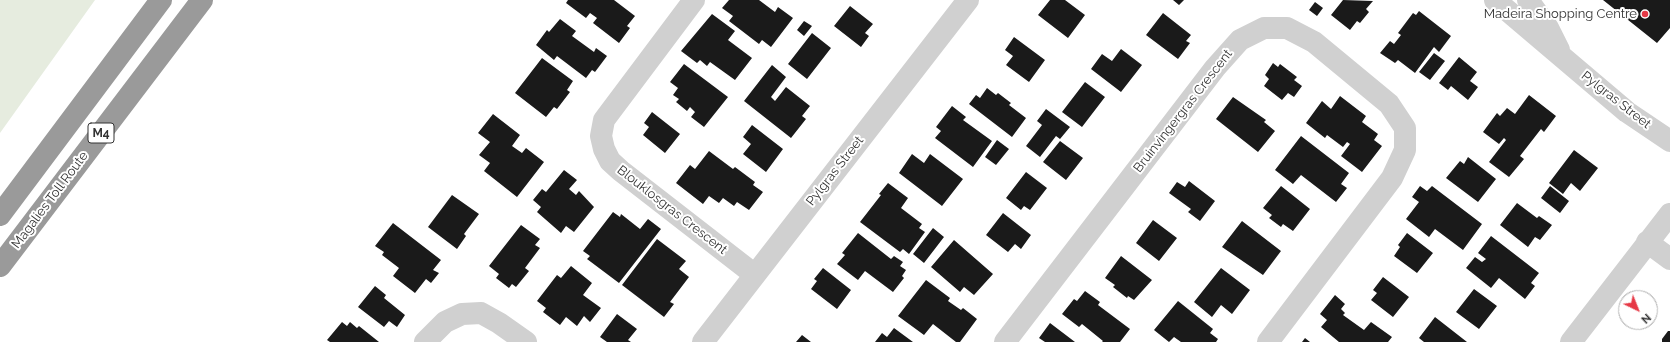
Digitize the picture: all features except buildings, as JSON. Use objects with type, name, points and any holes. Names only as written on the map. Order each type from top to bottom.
[{"type":"highway","name":"M4","points":[[0,215],[161,0]]},
{"type":"highway","name":"Magalies Toll Route","points":[[0,266],[202,0]]},
{"type":"street","name":"Blouklosgras Crescent","points":[[694,0],[604,120],[601,136],[604,149],[610,161],[621,171],[755,275]]},
{"type":"street","name":"Pylgras Street","points":[[703,342],[968,0]]},
{"type":"street","name":"Pylgras Street","points":[[1495,0],[1626,112],[1670,141]]},
{"type":"street","name":"Pylgras Street","points":[[1528,0],[1548,28],[1563,58]]},
{"type":"street","name":"Bruinvingergras Crescent","points":[[1005,342],[1215,68],[1240,40],[1264,28],[1287,28],[1314,42],[1389,104],[1405,128],[1405,150],[1392,178],[1268,342]]},
{"type":"street","points":[[1571,342],[1670,214]]},
{"type":"street","points":[[1647,242],[1670,259]]},
{"type":"street","points":[[425,342],[445,322],[462,314],[481,313],[499,323],[526,342]]},
{"type":"shaded area","points":[[0,0],[95,0],[0,133]]},
{"type":"place","name":"Madeira Shopping Centre","points":[[1645,14]]}]
